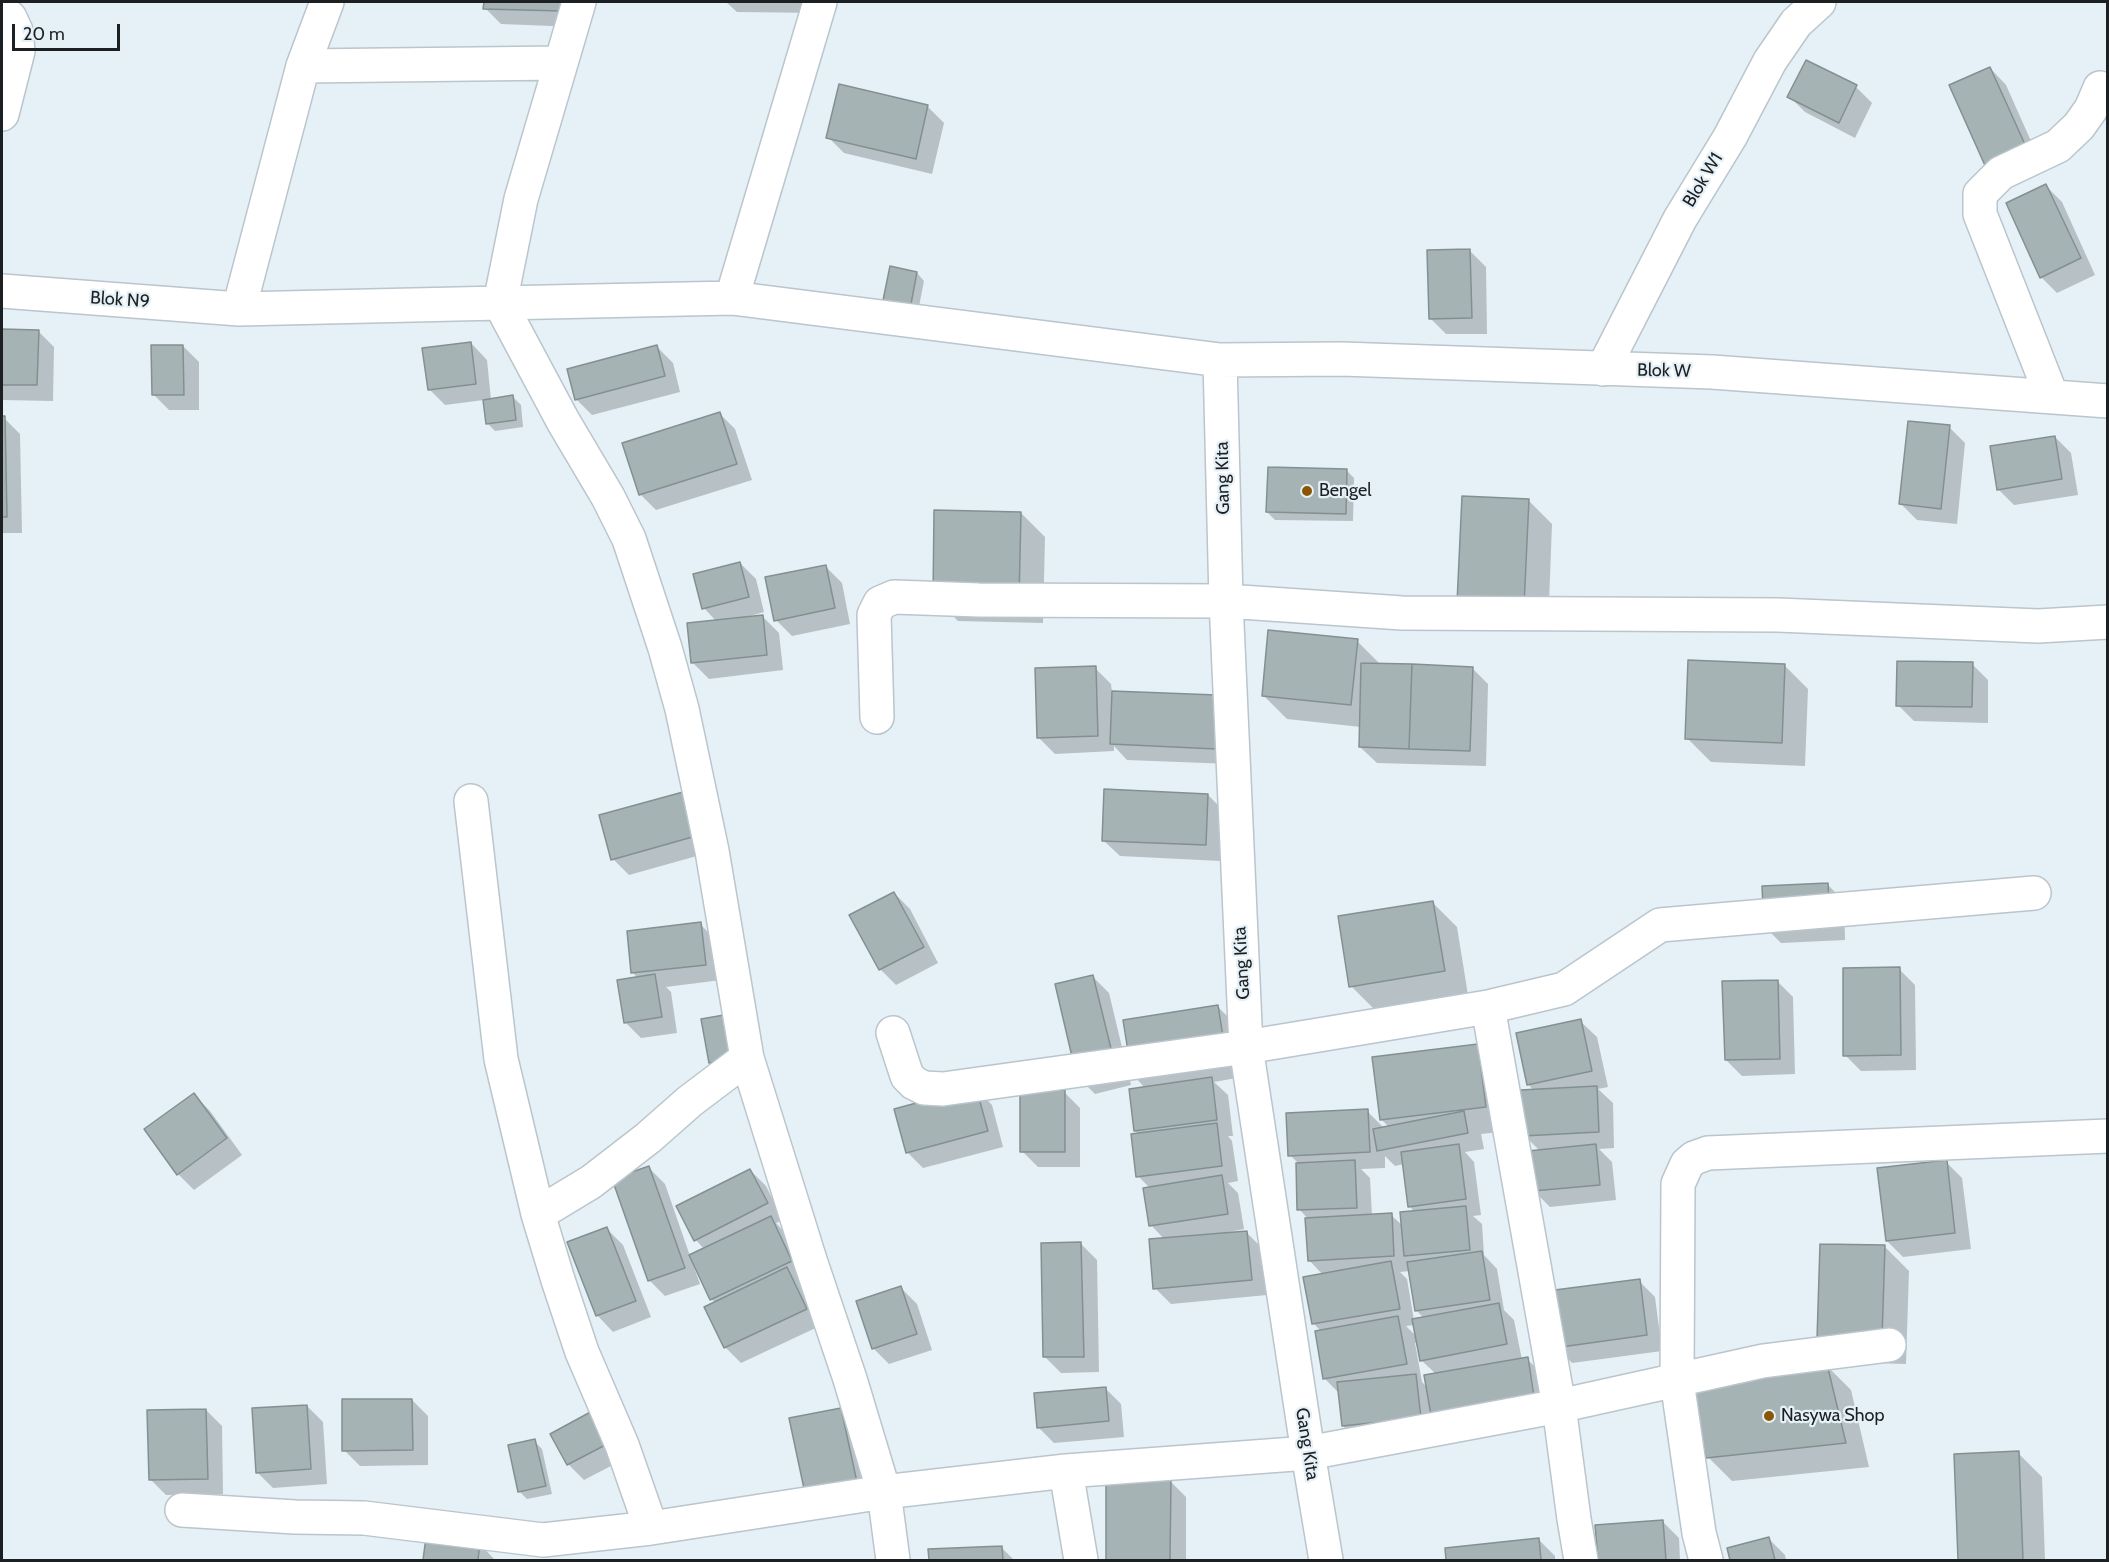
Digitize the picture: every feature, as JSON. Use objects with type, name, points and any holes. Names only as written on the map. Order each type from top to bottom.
[{"type":"street","points":[[240,309],[303,66],[327,2]]},
{"type":"street","points":[[579,2],[521,200],[500,303],[563,421],[608,497],[629,539],[640,572],[682,709],[712,851],[747,1058],[884,1492],[893,1560]]},
{"type":"street","points":[[732,298],[820,2]]},
{"type":"street","name":"Blok W1","points":[[1603,369],[1680,219],[1730,137],[1770,61],[1796,23],[1819,2]]},
{"type":"street","points":[[2,10],[10,18],[16,31],[18,51],[2,114]]},
{"type":"street","points":[[303,66],[560,63]]},
{"type":"street","points":[[2052,397],[1980,214],[1980,194],[2001,173],[2058,146],[2079,126],[2091,109],[2100,88]]},
{"type":"street","name":"Blok N9","points":[[2,291],[240,309],[732,298]]},
{"type":"street","name":"Blok W","points":[[732,298],[1221,360],[1342,359],[1712,372],[2108,401]]},
{"type":"street","name":"Gang Kita","points":[[1221,360],[1226,601],[1246,1047],[1326,1560]]},
{"type":"street","points":[[877,717],[874,615],[880,603],[894,597],[991,600],[1226,601],[1402,613],[1778,615],[2038,626],[2108,622]]},
{"type":"street","points":[[471,801],[501,1059],[538,1214],[582,1352],[622,1446],[651,1528]]},
{"type":"street","points":[[893,1033],[907,1076],[924,1088],[943,1089],[1246,1047],[1488,1007],[1564,990],[1660,925],[2034,893]]},
{"type":"street","points":[[1488,1007],[1558,1406],[1581,1560]]},
{"type":"street","points":[[538,1214],[591,1182],[648,1138],[690,1101],[747,1058]]},
{"type":"street","points":[[1706,1560],[1699,1533],[1677,1381],[1678,1184],[1687,1164],[1694,1158],[1708,1153],[2108,1136]]},
{"type":"street","points":[[182,1510],[295,1517],[364,1518],[543,1540],[651,1528],[884,1492],[1066,1471],[1308,1453],[1558,1406],[1763,1361],[1889,1345]]},
{"type":"street","points":[[1066,1471],[1082,1560]]},
{"type":"building","points":[[484,2],[562,2],[561,11],[483,9]]},
{"type":"building","points":[[1806,60],[1857,85],[1839,123],[1787,97]]},
{"type":"building","points":[[1990,67],[2028,151],[1987,170],[1949,85]]},
{"type":"building","points":[[839,84],[928,105],[916,159],[826,138]]},
{"type":"building","points":[[2046,184],[2081,258],[2040,278],[2006,203]]},
{"type":"building","points":[[1470,249],[1472,318],[1429,319],[1427,250]]},
{"type":"building","points":[[890,266],[917,272],[908,320],[880,315]]},
{"type":"building","points":[[2,329],[39,330],[37,385],[2,385]]},
{"type":"building","points":[[471,342],[476,384],[428,390],[422,348]]},
{"type":"building","points":[[151,345],[183,345],[184,395],[152,395]]},
{"type":"building","points":[[657,345],[665,376],[575,400],[567,369]]},
{"type":"building","points":[[513,395],[516,420],[486,424],[483,400]]},
{"type":"building","points":[[720,412],[737,464],[639,495],[622,443]]},
{"type":"building","points":[[2,416],[5,416],[7,517],[2,517]]},
{"type":"building","points":[[1908,421],[1950,425],[1941,509],[1899,504]]},
{"type":"building","points":[[2055,436],[2062,479],[1997,490],[1990,446]]},
{"type":"building","name":"Bengel","points":[[1268,467],[1347,469],[1346,514],[1266,512]]},
{"type":"building","points":[[1462,496],[1529,499],[1524,606],[1457,603]]},
{"type":"building","points":[[934,510],[1021,512],[1019,600],[933,598]]},
{"type":"building","points":[[740,562],[749,597],[702,609],[693,574]]},
{"type":"building","points":[[826,565],[835,608],[774,621],[765,577]]},
{"type":"building","points":[[763,615],[767,655],[691,663],[687,623]]},
{"type":"building","points":[[1268,630],[1358,639],[1351,705],[1262,696]]},
{"type":"building","points":[[1688,660],[1785,664],[1782,743],[1685,739]]},
{"type":"building","points":[[1897,661],[1973,662],[1972,707],[1896,706]]},
{"type":"building","points":[[1361,663],[1412,664],[1409,749],[1359,747]]},
{"type":"building","points":[[1412,664],[1473,667],[1470,751],[1409,749]]},
{"type":"building","points":[[1096,666],[1098,736],[1037,738],[1035,668]]},
{"type":"building","points":[[1112,691],[1217,695],[1216,749],[1110,744]]},
{"type":"building","points":[[1104,789],[1208,794],[1206,845],[1102,841]]},
{"type":"building","points":[[683,792],[696,836],[611,860],[599,815]]},
{"type":"building","points":[[1828,883],[1830,925],[1764,928],[1762,886]]},
{"type":"building","points":[[894,892],[924,947],[879,970],[849,915]]},
{"type":"building","points":[[1433,901],[1445,971],[1349,987],[1338,916]]},
{"type":"building","points":[[701,922],[706,965],[631,973],[627,931]]},
{"type":"building","points":[[1900,967],[1901,1055],[1843,1056],[1843,968]]},
{"type":"building","points":[[655,974],[662,1017],[624,1023],[617,980]]},
{"type":"building","points":[[1093,975],[1116,1069],[1077,1078],[1055,984]]},
{"type":"building","points":[[1778,980],[1780,1059],[1725,1060],[1722,981]]},
{"type":"building","points":[[1218,1005],[1227,1062],[1132,1076],[1123,1020]]},
{"type":"building","points":[[724,1015],[731,1060],[709,1063],[701,1019]]},
{"type":"building","points":[[1581,1019],[1592,1071],[1527,1085],[1516,1033]]},
{"type":"building","points":[[1478,1044],[1486,1107],[1380,1120],[1372,1057]]},
{"type":"building","points":[[1212,1077],[1217,1120],[1134,1131],[1129,1089]]},
{"type":"building","points":[[1597,1086],[1599,1132],[1523,1136],[1520,1090]]},
{"type":"building","points":[[976,1087],[988,1131],[906,1153],[894,1109]]},
{"type":"building","points":[[1020,1090],[1065,1090],[1065,1152],[1020,1152]]},
{"type":"building","points":[[194,1093],[227,1138],[177,1175],[144,1129]]},
{"type":"building","points":[[1368,1109],[1370,1152],[1288,1156],[1286,1113]]},
{"type":"building","points":[[1464,1111],[1468,1133],[1377,1151],[1373,1129]]},
{"type":"building","points":[[1217,1123],[1222,1166],[1136,1177],[1131,1134]]},
{"type":"building","points":[[1459,1144],[1466,1199],[1408,1207],[1401,1152]]},
{"type":"building","points":[[1596,1144],[1600,1185],[1533,1191],[1528,1151]]},
{"type":"building","points":[[1355,1160],[1357,1208],[1297,1210],[1296,1163]]},
{"type":"building","points":[[1947,1160],[1955,1233],[1886,1241],[1877,1168]]},
{"type":"building","points":[[649,1166],[685,1268],[648,1281],[612,1179]]},
{"type":"building","points":[[750,1169],[768,1203],[694,1241],[676,1206]]},
{"type":"building","points":[[1222,1175],[1228,1214],[1149,1226],[1143,1188]]},
{"type":"building","points":[[1466,1206],[1470,1250],[1404,1256],[1400,1212]]},
{"type":"building","points":[[1392,1213],[1394,1256],[1308,1261],[1305,1218]]},
{"type":"building","points":[[771,1216],[792,1261],[710,1300],[689,1255]]},
{"type":"building","points":[[607,1227],[636,1301],[596,1316],[567,1242]]},
{"type":"building","points":[[1247,1231],[1252,1280],[1153,1289],[1149,1239]]},
{"type":"building","points":[[1081,1242],[1084,1357],[1043,1357],[1041,1243]]},
{"type":"building","points":[[1820,1244],[1885,1245],[1882,1340],[1817,1339]]},
{"type":"building","points":[[1482,1251],[1490,1300],[1415,1311],[1407,1262]]},
{"type":"building","points":[[1391,1261],[1400,1309],[1312,1324],[1303,1277]]},
{"type":"building","points":[[787,1267],[807,1309],[724,1348],[704,1307]]},
{"type":"building","points":[[1640,1279],[1647,1335],[1554,1348],[1547,1291]]},
{"type":"building","points":[[901,1286],[917,1334],[872,1349],[856,1301]]},
{"type":"building","points":[[1499,1303],[1507,1344],[1420,1361],[1412,1319]]},
{"type":"building","points":[[1398,1316],[1407,1364],[1323,1379],[1315,1331]]},
{"type":"building","points":[[1528,1357],[1534,1397],[1431,1415],[1424,1375]]},
{"type":"building","name":"Nasywa Shop","points":[[1827,1364],[1846,1443],[1706,1458],[1693,1390]]},
{"type":"building","points":[[1416,1374],[1421,1418],[1342,1426],[1337,1382]]},
{"type":"building","points":[[1106,1387],[1109,1421],[1037,1428],[1034,1393]]},
{"type":"building","points":[[342,1399],[412,1399],[413,1450],[342,1451]]},
{"type":"building","points":[[307,1405],[311,1469],[256,1473],[252,1408]]},
{"type":"building","points":[[841,1408],[858,1487],[806,1498],[789,1418]]},
{"type":"building","points":[[206,1409],[208,1479],[149,1480],[147,1410]]},
{"type":"building","points":[[596,1409],[613,1441],[567,1465],[550,1434]]},
{"type":"building","points":[[535,1439],[546,1486],[518,1492],[508,1445]]},
{"type":"building","points":[[2019,1451],[2023,1560],[1958,1560],[1954,1454]]},
{"type":"building","points":[[1106,1479],[1171,1480],[1170,1560],[1106,1560]]},
{"type":"building","points":[[1663,1520],[1666,1560],[1598,1560],[1595,1525]]},
{"type":"building","points":[[426,1537],[480,1542],[478,1560],[423,1560]]},
{"type":"building","points":[[1769,1537],[1775,1560],[1730,1560],[1727,1548]]},
{"type":"building","points":[[1539,1538],[1541,1560],[1446,1560],[1445,1548]]},
{"type":"building","points":[[1002,1546],[1003,1560],[929,1560],[928,1549]]},
{"type":"place","name":"Bengel","points":[[1307,491]]},
{"type":"place","name":"Nasywa Shop","points":[[1769,1416]]}]
